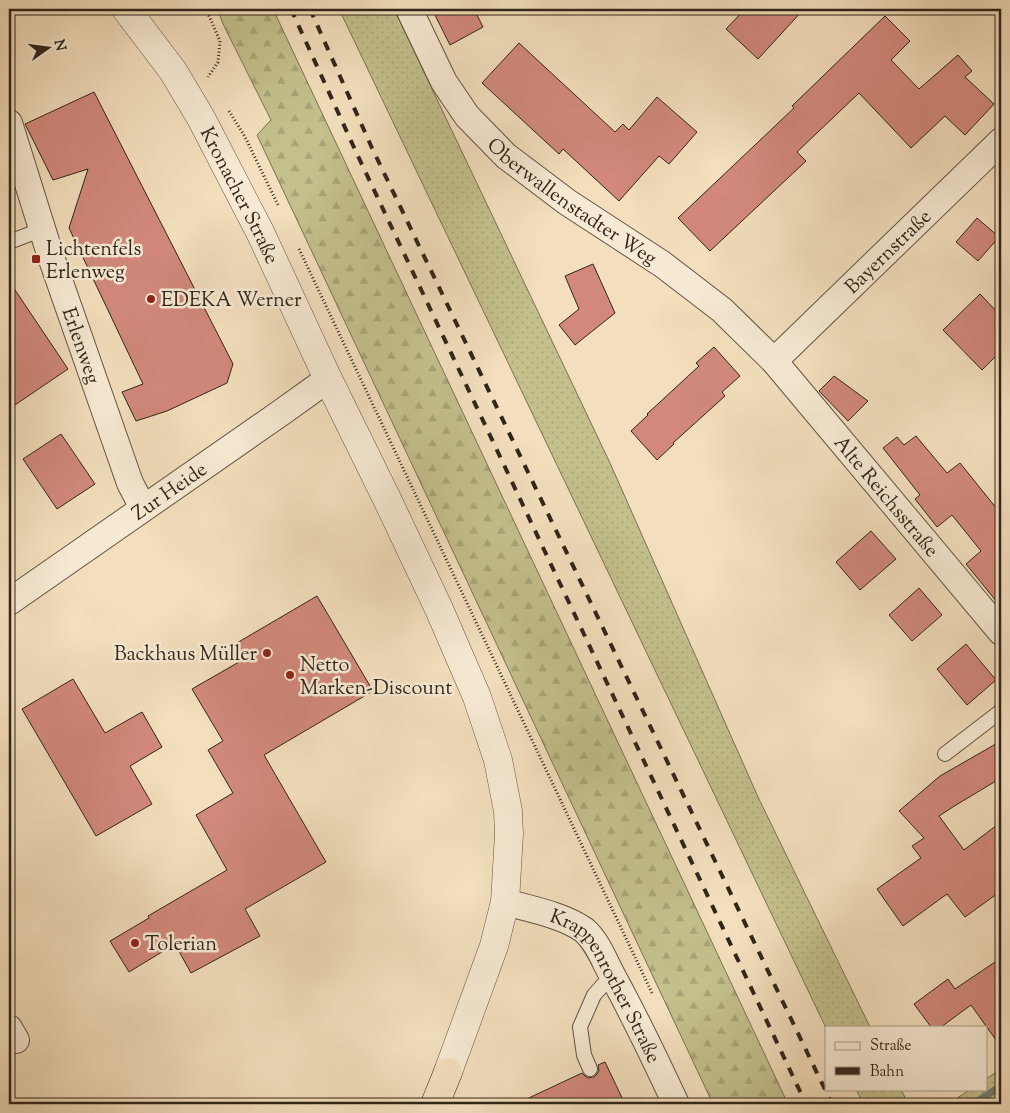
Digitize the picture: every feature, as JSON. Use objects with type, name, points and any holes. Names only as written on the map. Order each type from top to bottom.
[{"type":"highway","points":[[435,1104],[448,1072]]},
{"type":"street","name":"Kronacher Straße","points":[[126,9],[173,71],[201,118],[261,234],[328,379],[388,499],[439,609],[477,697],[498,760],[508,811],[509,834],[505,902],[494,946],[448,1072]]},
{"type":"street","name":"Oberwallenstadter Weg","points":[[408,9],[444,82],[467,116],[506,156],[567,202],[662,264],[722,310],[774,361]]},
{"type":"street","name":"Erlenweg","points":[[9,123],[50,254],[130,483],[143,508]]},
{"type":"street","name":"Bayernstraße","points":[[774,361],[1001,141]]},
{"type":"street","name":"Alte Reichsstraße","points":[[774,361],[1001,632]]},
{"type":"street","name":"Zur Heide","points":[[9,602],[328,379]]},
{"type":"street","name":"Krappenrother Straße","points":[[505,902],[571,922],[585,931],[594,942],[634,1016],[676,1104]]},
{"type":"lane","points":[[9,242],[43,229]]},
{"type":"lane","points":[[945,754],[1001,711]]},
{"type":"lane","points":[[590,1069],[584,1055],[580,1027],[594,994],[612,975]]},
{"type":"path","points":[[206,9],[220,41],[218,62],[208,77]]},
{"type":"green space","points":[[217,9],[273,9],[788,1104],[713,1104],[257,135],[271,120]]},
{"type":"green space","points":[[339,9],[394,9],[610,463],[758,797],[870,1026],[825,1026]]},
{"type":"green space","points":[[1001,1069],[1001,1104],[948,1104],[969,1090],[988,1090],[988,1078]]},
{"type":"green space","points":[[856,1090],[901,1090],[908,1104],[863,1104]]},
{"type":"building","points":[[432,9],[474,9],[483,27],[450,45]]},
{"type":"building","points":[[745,9],[804,9],[758,59],[726,29]]},
{"type":"building","points":[[885,16],[910,41],[891,60],[919,89],[958,55],[972,71],[965,77],[994,104],[965,135],[945,116],[911,148],[859,93],[797,152],[806,161],[710,251],[678,218],[794,108],[792,106]]},
{"type":"building","points":[[519,43],[615,132],[623,124],[629,130],[657,97],[697,132],[669,164],[659,156],[619,201],[563,149],[559,154],[482,83]]},
{"type":"building","name":"EDEKA Werner","points":[[94,92],[233,364],[227,383],[167,411],[136,421],[122,392],[143,384],[69,228],[88,169],[53,180],[25,124]]},
{"type":"building","points":[[977,218],[999,237],[978,261],[956,242]]},
{"type":"building","points":[[593,264],[615,313],[575,345],[559,325],[579,309],[565,276]]},
{"type":"building","points":[[9,281],[68,369],[9,409]]},
{"type":"building","points":[[980,294],[1001,316],[1001,351],[982,370],[943,330]]},
{"type":"building","points":[[714,347],[740,376],[722,392],[725,396],[657,460],[631,431],[699,366],[696,363]]},
{"type":"building","points":[[834,376],[868,401],[848,421],[819,391]]},
{"type":"building","points":[[61,434],[95,484],[57,509],[23,459]]},
{"type":"building","points":[[916,436],[947,473],[960,463],[1001,514],[1001,607],[966,564],[981,551],[952,515],[937,527],[915,499],[920,495],[883,448],[897,437],[904,445]]},
{"type":"building","points":[[871,531],[896,559],[860,590],[836,562]]},
{"type":"building","points":[[919,588],[942,615],[912,641],[889,615]]},
{"type":"building","points":[[317,596],[373,691],[264,755],[326,862],[245,909],[260,936],[191,973],[175,944],[129,972],[110,941],[149,918],[148,916],[227,870],[196,815],[233,793],[208,750],[223,741],[192,689],[239,662],[230,647]]},
{"type":"building","points":[[966,644],[996,680],[967,705],[937,669]]},
{"type":"building","points":[[73,679],[105,733],[142,712],[162,747],[130,766],[152,804],[96,836],[22,709]]},
{"type":"building","points":[[1001,741],[1001,778],[939,816],[964,850],[1001,822],[1001,891],[965,917],[947,894],[903,926],[877,889],[921,858],[912,846],[924,838],[899,811],[940,776]]},
{"type":"building","points":[[1001,958],[1001,1047],[988,1026],[986,1026],[971,1005],[942,1026],[930,1026],[914,1004],[948,979],[955,989]]},
{"type":"building","points":[[605,1062],[625,1104],[516,1104],[582,1073],[588,1078],[594,1077],[599,1071],[598,1065]]},
{"type":"waterway","points":[[973,1104],[1001,1086]]},
{"type":"railway","points":[[291,9],[357,154],[806,1104]]},
{"type":"railway","points":[[310,9],[372,148],[825,1089]]},
{"type":"railway","points":[[825,1090],[832,1104]]},
{"type":"place","name":"Lichtenfels Erlenweg","points":[[36,259]]},
{"type":"place","name":"EDEKA Werner","points":[[151,299]]},
{"type":"place","name":"Backhaus Müller","points":[[267,653]]},
{"type":"place","name":"Netto Marken-Discount","points":[[290,675]]},
{"type":"place","name":"Tolerian","points":[[135,943]]}]
